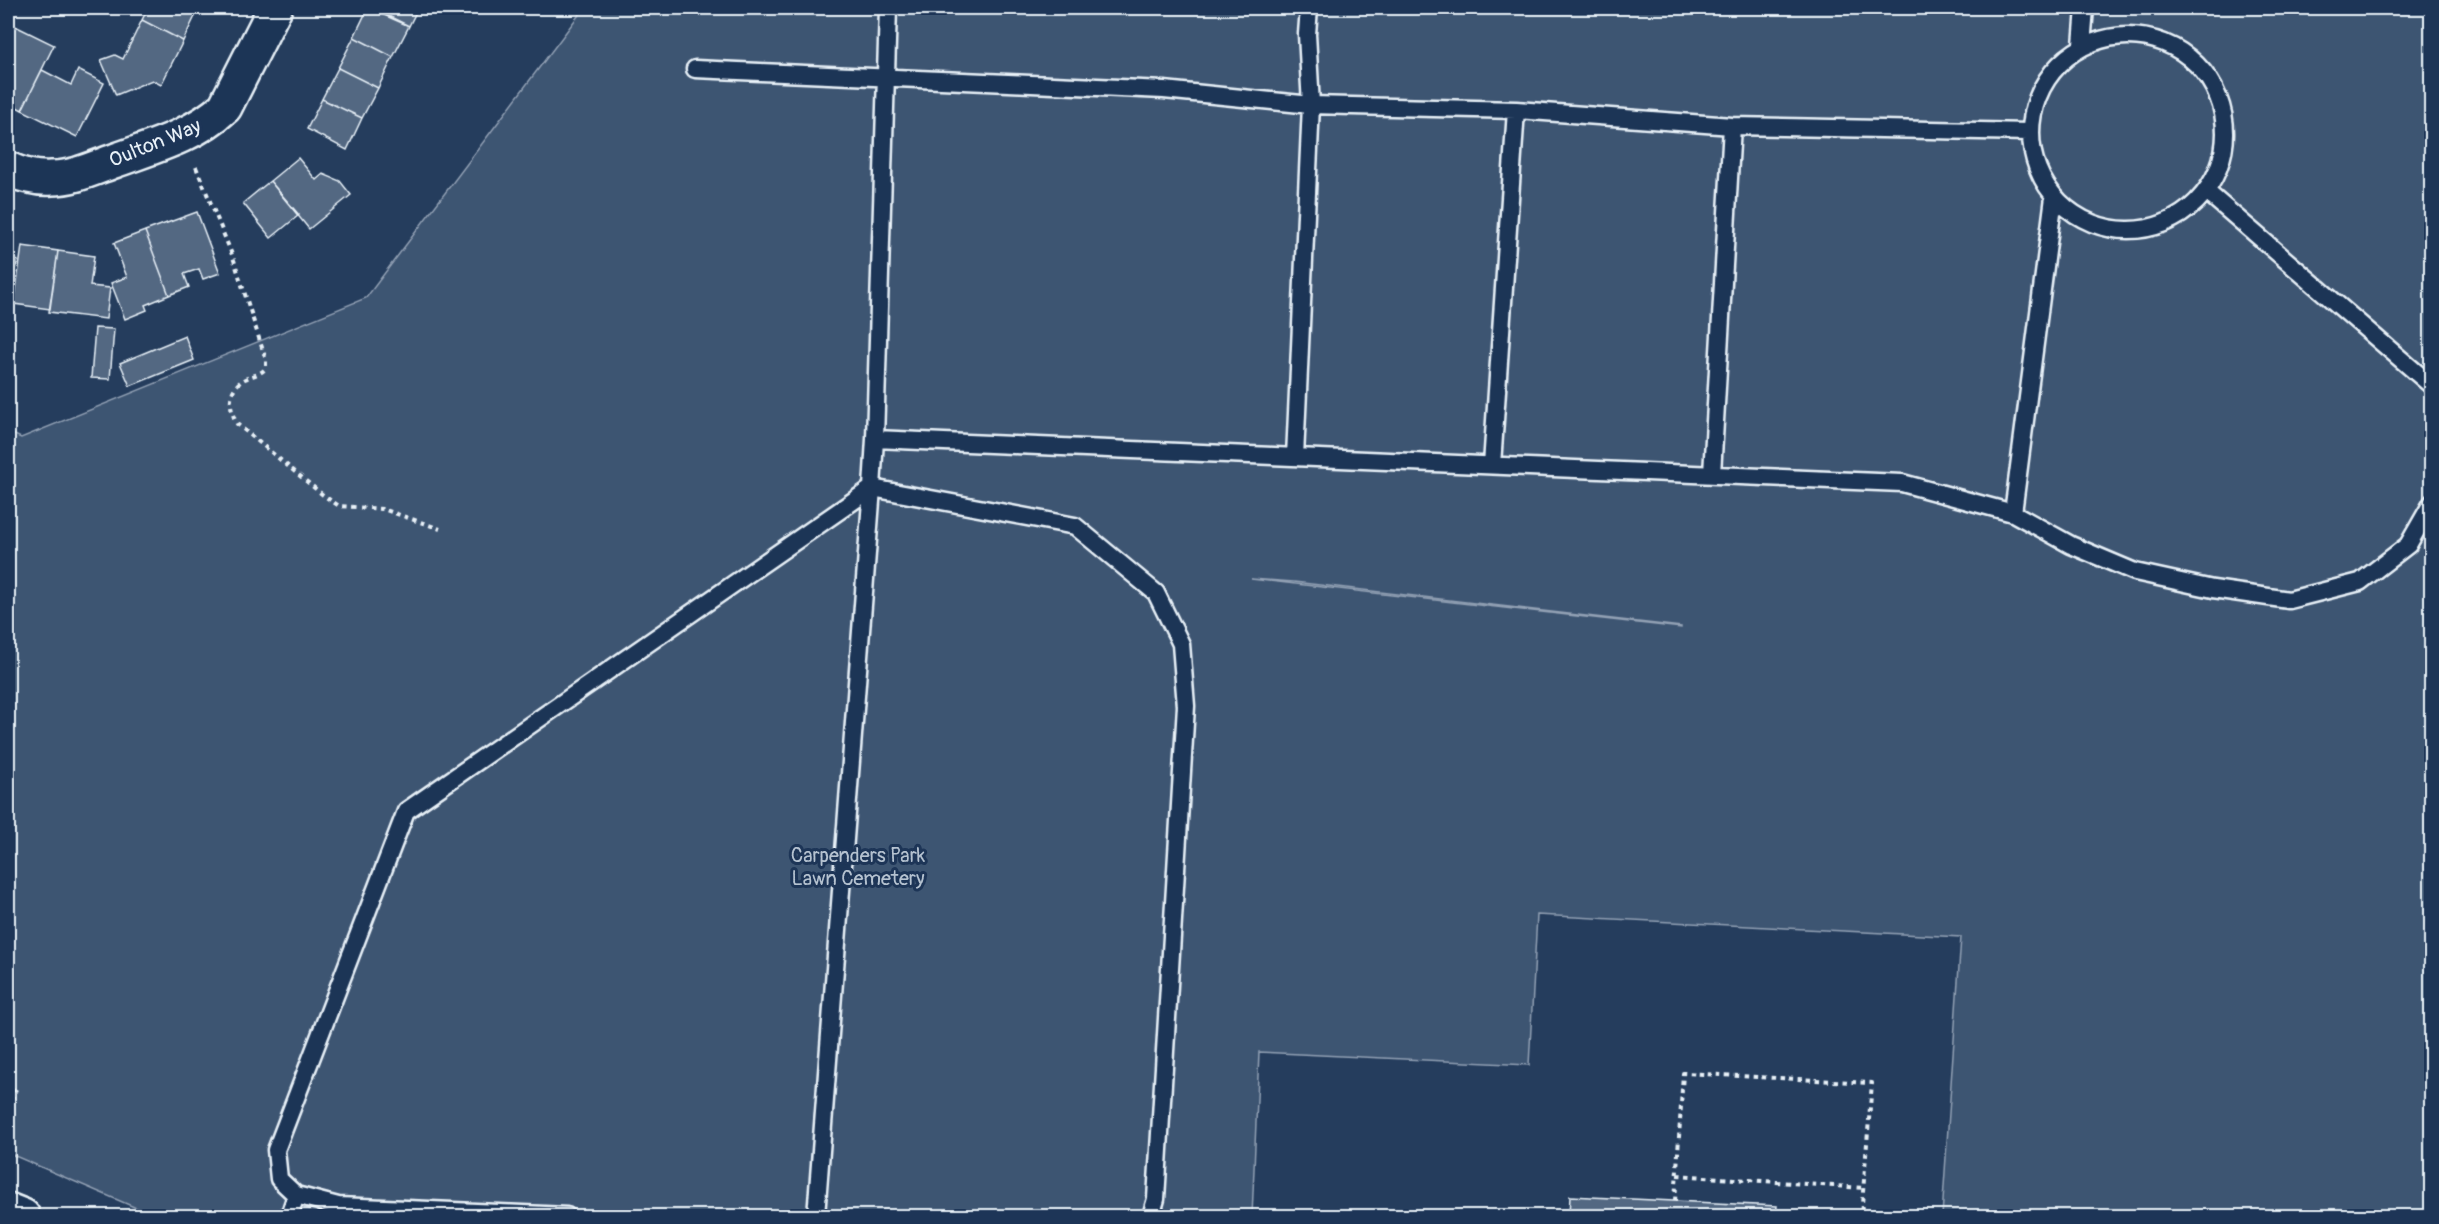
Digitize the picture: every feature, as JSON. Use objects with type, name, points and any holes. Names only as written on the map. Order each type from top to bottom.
[{"type":"street","name":"Oulton Way","points":[[8,169],[36,177],[72,176],[183,135],[212,119],[225,107],[275,8]]},
{"type":"street","points":[[8,1210],[22,1216]]},
{"type":"lane","points":[[816,1216],[875,439],[884,78],[888,8]]},
{"type":"lane","points":[[1294,457],[1311,105],[1307,34],[1309,8]]},
{"type":"lane","points":[[2082,45],[2085,8]]},
{"type":"lane","points":[[2133,33],[2184,51],[2218,91],[2226,143],[2207,192],[2173,220],[2131,231],[2088,223],[2054,197],[2036,166],[2029,132],[2043,81],[2082,45],[2133,33]]},
{"type":"lane","points":[[695,69],[1164,90],[1311,105],[1516,110],[1732,126],[2029,132]]},
{"type":"lane","points":[[1492,465],[1516,110]]},
{"type":"lane","points":[[1712,474],[1732,126]]},
{"type":"lane","points":[[2207,192],[2432,387]]},
{"type":"lane","points":[[2013,513],[2054,197]]},
{"type":"lane","points":[[875,439],[1902,483],[2013,513],[2072,545],[2135,572],[2213,589],[2289,600],[2360,582],[2408,545],[2432,503]]},
{"type":"lane","points":[[567,1216],[338,1206],[296,1195],[279,1179],[276,1150],[406,811],[872,489],[1075,526],[1156,593],[1181,644],[1186,718],[1156,1199],[1152,1216]]},
{"type":"lane","points":[[289,1216],[296,1195]]},
{"type":"path","points":[[183,135],[233,257],[266,360],[266,368],[262,373],[245,379],[232,392],[231,413],[237,424],[339,506],[383,509],[440,529]]},
{"type":"path","points":[[1675,1202],[1683,1072],[1872,1083],[1861,1216]]},
{"type":"path","points":[[8,1109],[16,1089]]},
{"type":"path","points":[[1677,1175],[1863,1188]]},
{"type":"green space","name":"Carpenders Park Lawn Cemetery","points":[[584,8],[2431,8],[2431,1216],[1942,1216],[1961,937],[1537,915],[1529,1065],[1259,1052],[1252,1216],[155,1216],[8,1153],[11,1133],[8,1131],[8,432],[21,438],[366,298]],"holes":[[[1251,579],[1681,627],[1681,628]]]},
{"type":"building","points":[[148,8],[199,8],[183,41],[142,20]]},
{"type":"building","points":[[368,8],[409,26],[393,57],[354,37]]},
{"type":"building","points":[[372,8],[418,8],[409,26]]},
{"type":"building","points":[[142,20],[183,41],[161,85],[152,80],[116,95],[101,60],[115,55],[123,59]]},
{"type":"building","points":[[11,24],[54,45],[22,110],[8,102],[8,30]]},
{"type":"building","points":[[354,37],[393,57],[378,88],[338,68]]},
{"type":"building","points":[[338,68],[378,88],[362,118],[322,99]]},
{"type":"building","points":[[42,70],[71,85],[78,70],[104,83],[77,137],[22,110]]},
{"type":"building","points":[[322,99],[362,118],[347,150],[307,129]]},
{"type":"building","points":[[298,158],[316,180],[323,174],[340,181],[351,195],[309,229],[270,181]]},
{"type":"building","points":[[270,181],[299,215],[271,238],[243,203]]},
{"type":"building","points":[[197,212],[220,273],[203,279],[199,269],[184,274],[189,287],[169,295],[145,231]]},
{"type":"building","points":[[145,231],[169,295],[145,305],[147,310],[125,319],[111,283],[127,277],[114,243]]},
{"type":"building","points":[[22,246],[58,251],[50,309],[14,304]]},
{"type":"building","points":[[58,251],[94,256],[90,286],[110,288],[106,319],[49,312]]},
{"type":"building","points":[[8,256],[18,261],[8,283]]},
{"type":"building","points":[[95,328],[114,329],[110,379],[91,378]]},
{"type":"building","points":[[185,336],[194,360],[130,386],[120,363]]},
{"type":"building","points":[[1570,1196],[1777,1206],[1776,1216],[1569,1216]]}]
